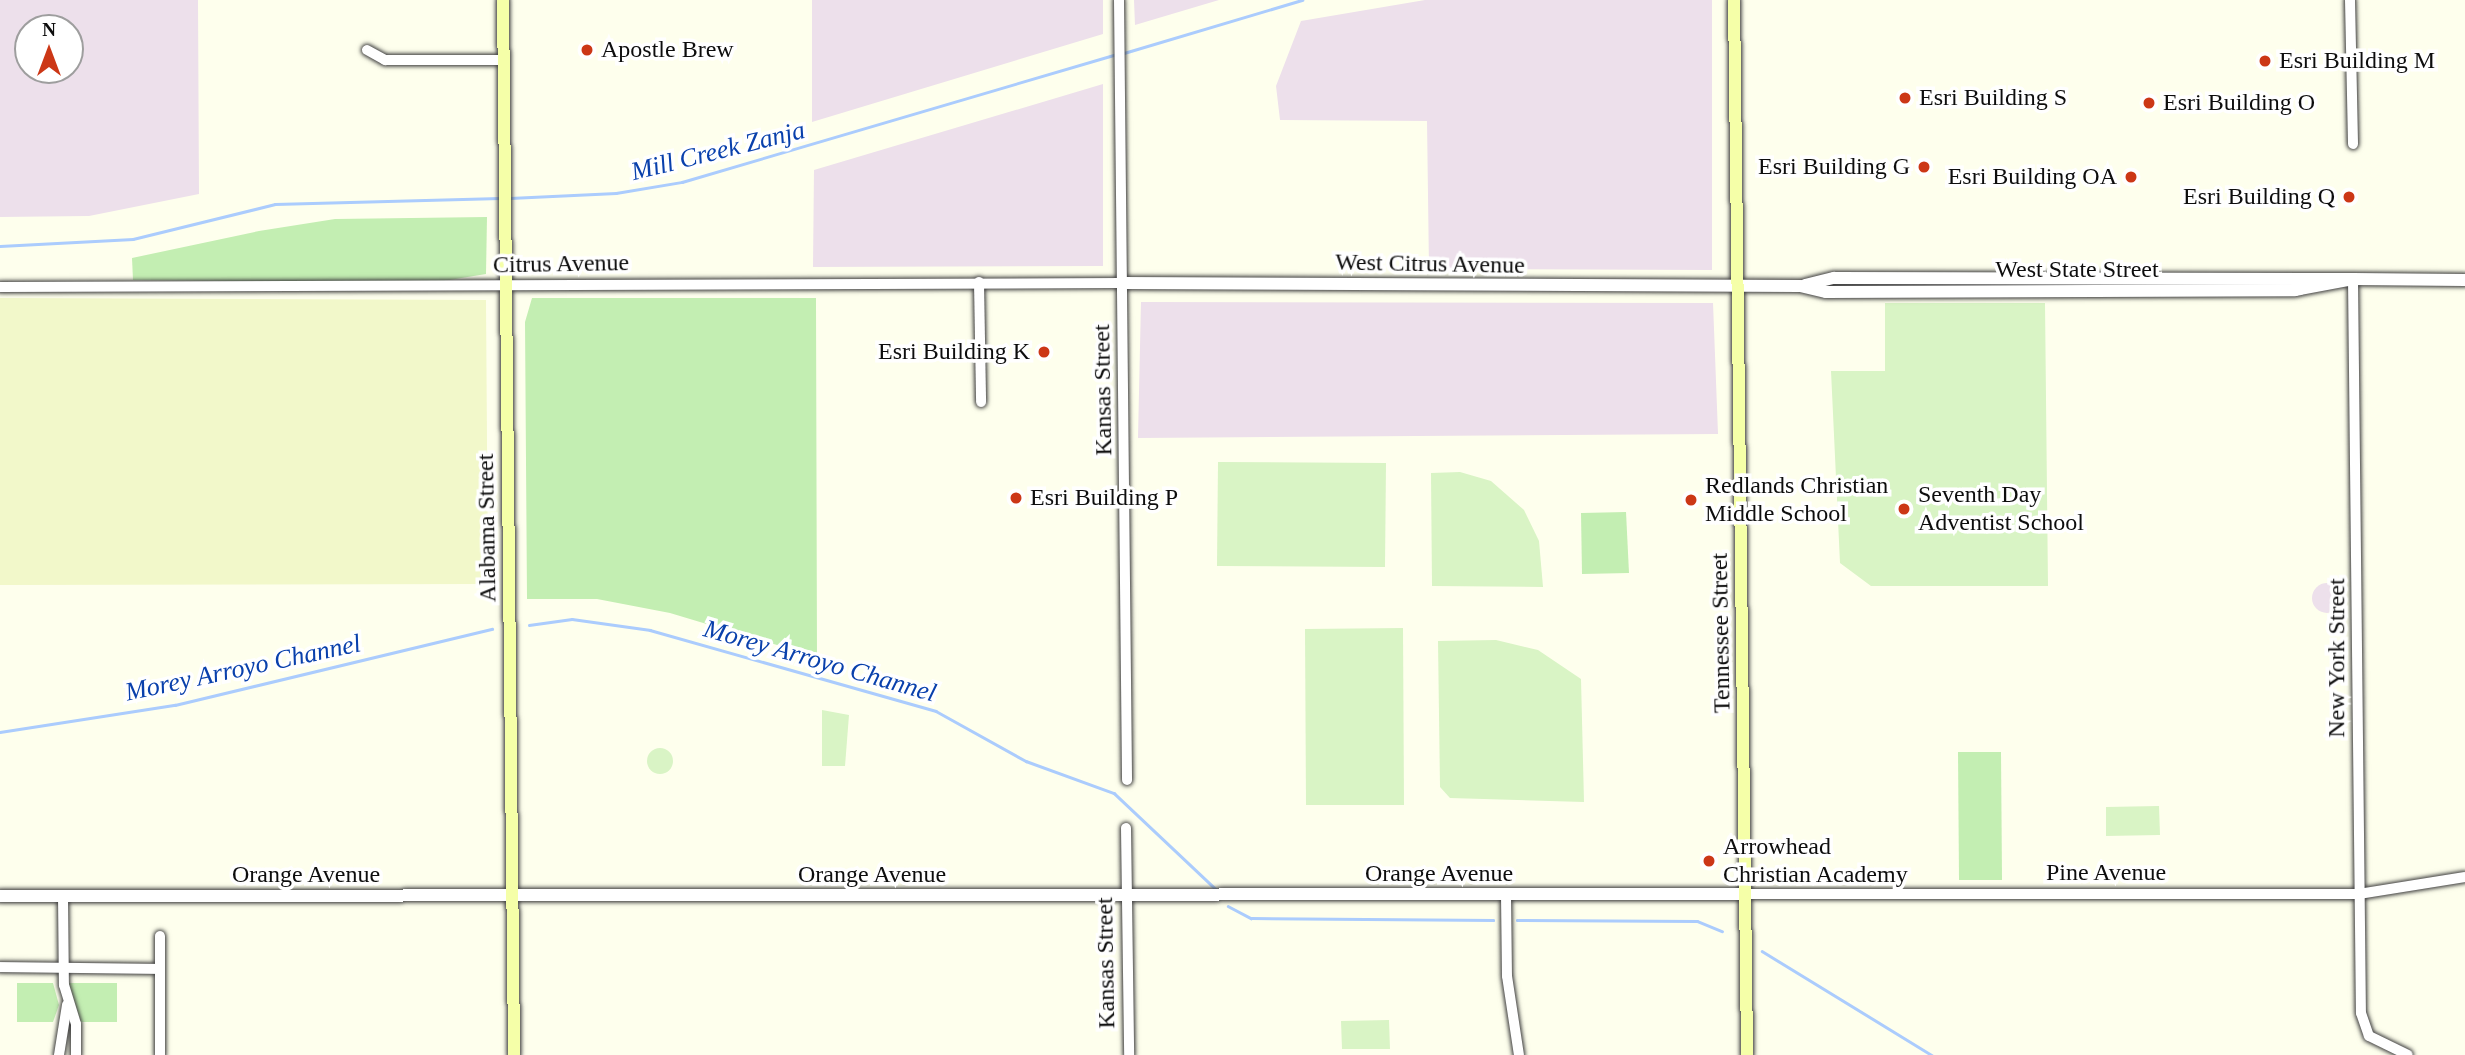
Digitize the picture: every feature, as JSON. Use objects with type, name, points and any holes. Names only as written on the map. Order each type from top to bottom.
[{"type":"main road","name":"Alabama Street","points":[[503,0],[510,895],[514,1055]]},
{"type":"main road","name":"Tennessee Street","points":[[1734,0],[1746,1055]]},
{"type":"street","name":"Kansas Street","points":[[1119,0],[1128,779]]},
{"type":"street","points":[[2350,0],[2353,145]]},
{"type":"street","points":[[367,50],[384,60],[504,60]]},
{"type":"street","name":"West State Street","points":[[1738,287],[1801,286],[1834,278],[2465,280]]},
{"type":"street","name":"New York Street","points":[[2353,279],[2361,1013],[2370,1035],[2408,1055]]},
{"type":"street","points":[[979,282],[981,402]]},
{"type":"street","name":"West Citrus Avenue","points":[[1122,283],[1738,287]]},
{"type":"street","name":"Citrus Avenue","points":[[0,287],[1122,283]]},
{"type":"street","name":"Kansas Street","points":[[1126,828],[1129,1055]]},
{"type":"street","name":"Pine Avenue","points":[[1745,894],[2359,894],[2465,877]]},
{"type":"street","name":"Orange Avenue","points":[[0,896],[1745,894]]},
{"type":"street","points":[[1506,895],[1507,976],[1519,1055]]},
{"type":"street","points":[[59,1055],[66,1005],[63,896]]},
{"type":"street","points":[[160,936],[160,1055]]},
{"type":"street","points":[[0,967],[160,969]]},
{"type":"street","points":[[66,1005],[76,1024],[76,1055]]},
{"type":"shaded area","points":[[0,0],[198,0],[199,194],[89,216],[0,217]]},
{"type":"shaded area","points":[[812,0],[1103,0],[1103,34],[812,122]]},
{"type":"shaded area","points":[[1134,0],[1219,0],[1135,25]]},
{"type":"shaded area","points":[[1425,0],[1712,0],[1712,270],[1429,269],[1427,121],[1280,120],[1276,86],[1301,21]]},
{"type":"shaded area","points":[[1103,84],[1103,266],[813,267],[814,170]]},
{"type":"shaded area","points":[[1141,302],[1713,303],[1718,434],[1138,438]]},
{"type":"shaded area","points":[[2327,583],[2338,587],[2342,598],[2338,609],[2327,613],[2316,609],[2312,598],[2316,587]]},
{"type":"green space","points":[[487,217],[486,274],[431,283],[133,280],[132,258],[259,231],[335,219]]},
{"type":"green space","points":[[0,298],[486,300],[488,584],[0,585]]},
{"type":"green space","points":[[532,298],[816,298],[817,657],[670,613],[597,599],[527,599],[525,322]]},
{"type":"green space","points":[[1885,303],[2045,303],[2048,586],[1871,586],[1840,563],[1831,371],[1885,371]]},
{"type":"green space","points":[[1218,462],[1386,463],[1385,567],[1217,566]]},
{"type":"green space","points":[[1460,472],[1491,481],[1524,510],[1539,541],[1543,587],[1432,586],[1431,473]]},
{"type":"green space","points":[[1626,512],[1629,573],[1582,574],[1581,513]]},
{"type":"green space","points":[[1403,628],[1404,805],[1306,805],[1305,629]]},
{"type":"green space","points":[[1496,640],[1538,650],[1581,679],[1584,802],[1450,798],[1440,787],[1438,641]]},
{"type":"green space","points":[[822,710],[849,715],[845,766],[822,766]]},
{"type":"green space","points":[[660,748],[669,752],[673,761],[669,770],[660,774],[651,770],[647,761],[651,752]]},
{"type":"green space","points":[[1958,752],[2001,752],[2002,880],[1959,880]]},
{"type":"green space","points":[[2159,806],[2160,835],[2106,836],[2106,807]]},
{"type":"green space","points":[[17,983],[53,983],[59,1005],[53,1022],[17,1022]]},
{"type":"green space","points":[[69,983],[117,983],[117,1022],[81,1022]]},
{"type":"green space","points":[[1389,1020],[1390,1049],[1342,1049],[1341,1021]]},
{"type":"waterway","name":"Mill Creek Zanja","points":[[1124,53],[1302,0]]},
{"type":"waterway","name":"Mill Creek Zanja","points":[[510,198],[616,193],[682,182],[1117,54]]},
{"type":"waterway","name":"Mill Creek Zanja","points":[[0,246],[133,239],[275,204],[500,198]]},
{"type":"waterway","name":"Morey Arroyo Channel","points":[[529,625],[572,619],[650,630],[936,711],[1026,761],[1114,793],[1216,889]]},
{"type":"waterway","name":"Morey Arroyo Channel","points":[[0,732],[175,705],[492,629]]},
{"type":"waterway","name":"Morey Arroyo Channel","points":[[1228,906],[1251,918],[1493,920]]},
{"type":"waterway","name":"Morey Arroyo Channel","points":[[1517,920],[1697,921],[1722,931]]},
{"type":"waterway","name":"Morey Arroyo Channel","points":[[1762,951],[1932,1055]]},
{"type":"place","name":"Apostle Brew","points":[[587,50]]},
{"type":"place","name":"Esri Building M","points":[[2265,61]]},
{"type":"place","name":"Esri Building S","points":[[1905,98]]},
{"type":"place","name":"Esri Building O","points":[[2149,103]]},
{"type":"place","name":"Esri Building G","points":[[1924,167]]},
{"type":"place","name":"Esri Building OA","points":[[2131,177]]},
{"type":"place","name":"Esri Building Q","points":[[2349,197]]},
{"type":"place","name":"Esri Building K","points":[[1044,352]]},
{"type":"place","name":"Esri Building P","points":[[1016,498]]},
{"type":"place","name":"Redlands Christian Middle School","points":[[1691,500]]},
{"type":"place","name":"Seventh Day Adventist School","points":[[1904,509]]},
{"type":"place","name":"Arrowhead Christian Academy","points":[[1709,861]]}]
